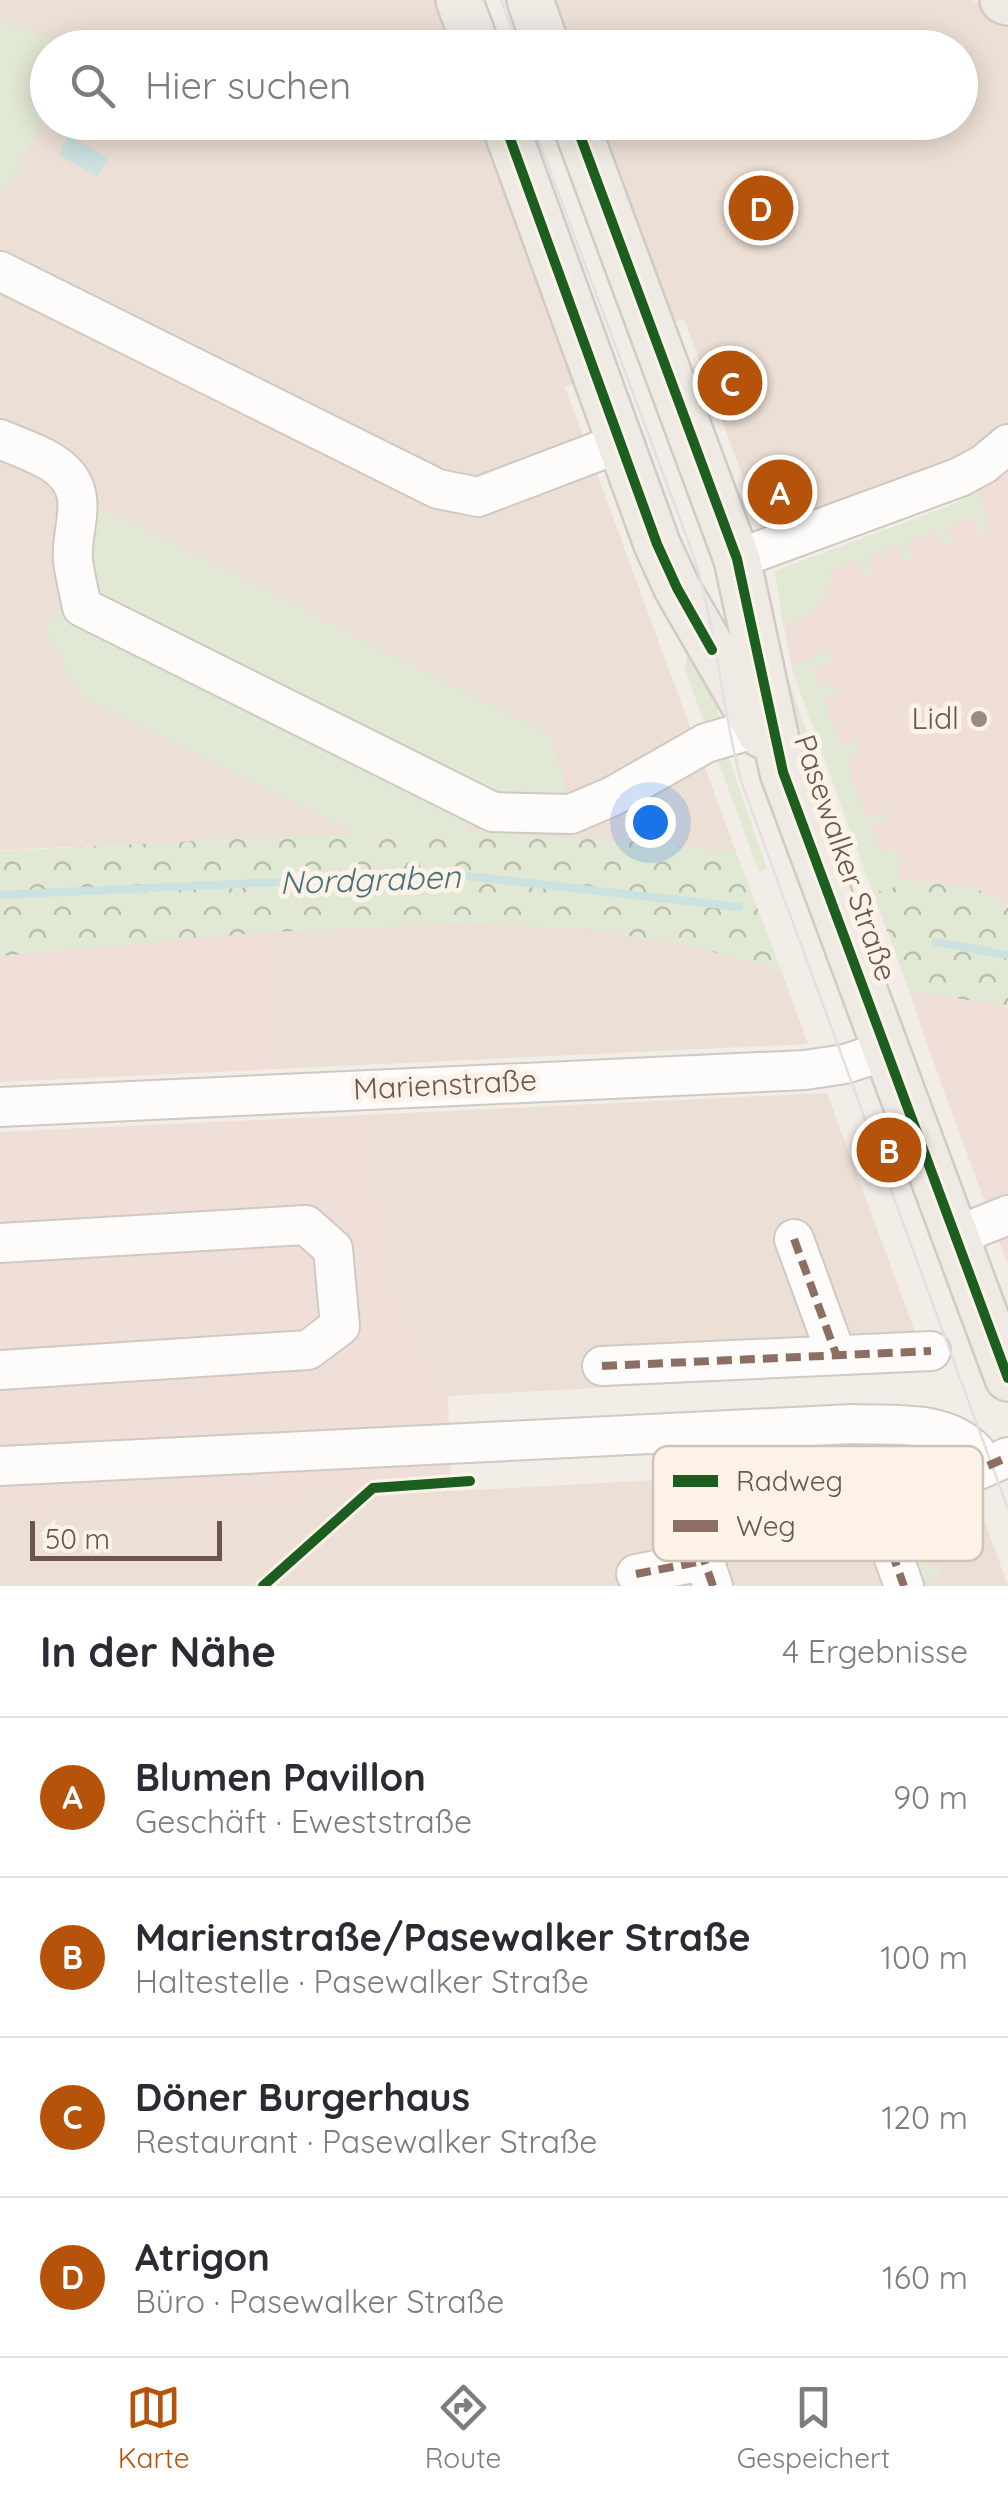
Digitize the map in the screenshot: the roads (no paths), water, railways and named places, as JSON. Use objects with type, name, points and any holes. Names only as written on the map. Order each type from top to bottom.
[{"type":"main road","points":[[459,0],[470,30]]},
{"type":"main road","points":[[530,0],[541,30]]},
{"type":"main road","name":"Pasewalker Straße","points":[[510,140],[676,588],[782,772],[956,1236],[998,1319],[1008,1378]]},
{"type":"main road","name":"Pasewalker Straße","points":[[581,140],[737,559],[782,772]]},
{"type":"main road","points":[[545,236],[608,214]]},
{"type":"main road","points":[[676,588],[737,559]]},
{"type":"street","points":[[0,271],[438,490],[478,497],[620,443]]},
{"type":"street","points":[[0,439],[56,464],[77,497],[80,515],[73,558],[82,607],[493,812],[571,814],[613,796],[706,743],[757,728]]},
{"type":"street","points":[[737,559],[960,477],[1008,444]]},
{"type":"street","name":"Marienstraße","points":[[0,1107],[805,1070],[845,1064],[888,1050]]},
{"type":"street","points":[[956,1236],[1008,1215]]},
{"type":"street","points":[[0,1243],[306,1224],[333,1249],[340,1326],[308,1350],[0,1370]]},
{"type":"street","points":[[794,1238],[836,1354]]},
{"type":"street","points":[[602,1366],[931,1351]]},
{"type":"street","points":[[0,1466],[853,1424],[946,1430],[978,1446]]},
{"type":"street","points":[[895,1561],[904,1586]]},
{"type":"street","points":[[636,1574],[708,1573]]},
{"type":"water","points":[[67,140],[76,140],[108,158],[97,176],[59,155]]},
{"type":"waterway","name":"Nordgraben","points":[[0,895],[450,874],[739,907]]},
{"type":"waterway","name":"Nordgraben","points":[[936,942],[1008,955]]},
{"type":"tram line","points":[[501,0],[512,30]]},
{"type":"tram line","points":[[539,140],[693,554],[708,610],[741,781],[1008,1509]]},
{"type":"place","name":"Atrigon","points":[[761,208]]},
{"type":"place","name":"Döner Burgerhaus","points":[[730,383]]},
{"type":"place","name":"Blumen Pavillon","points":[[780,492]]},
{"type":"place","name":"Lidl","points":[[979,719]]},
{"type":"place","name":"Marienstraße/Pasewalker Straße","points":[[889,1150]]}]
